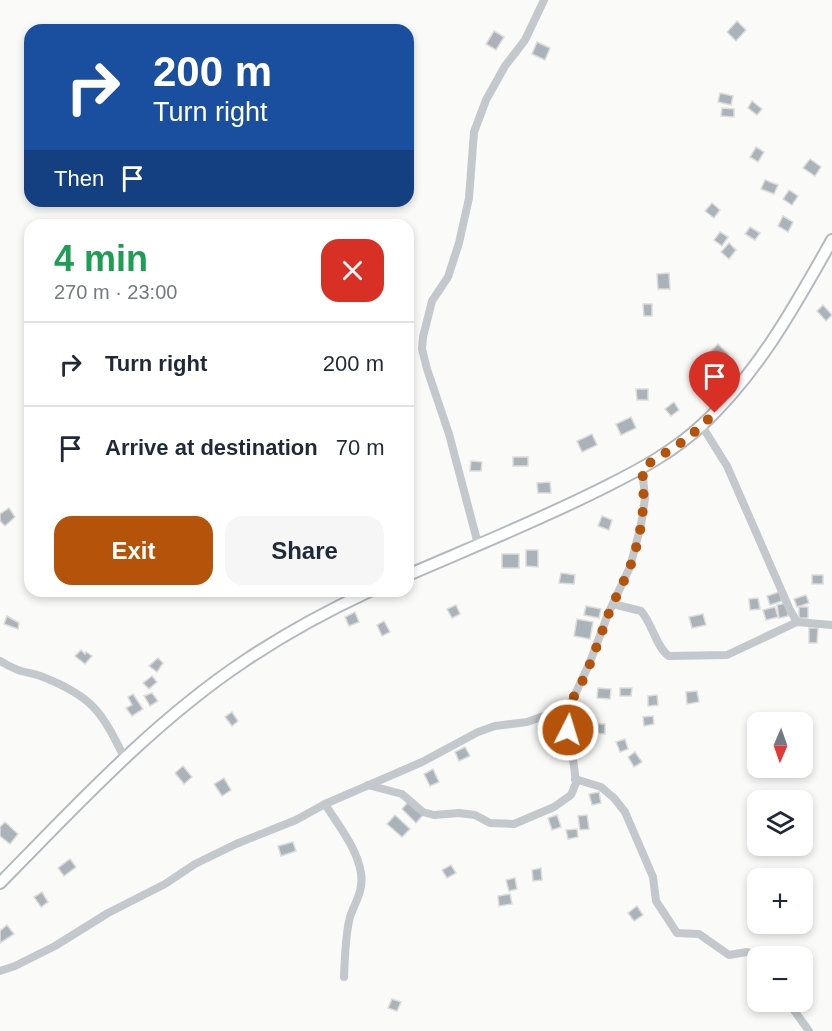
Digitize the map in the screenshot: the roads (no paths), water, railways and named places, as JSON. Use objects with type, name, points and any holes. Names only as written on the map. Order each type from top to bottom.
[{"type":"main road","points":[[414,571],[567,507],[669,452],[702,426],[730,397],[762,358],[832,240]]},
{"type":"main road","points":[[0,883],[125,759],[200,695],[242,663],[282,638],[359,597]]},
{"type":"street","points":[[478,544],[449,434],[427,369],[422,349],[423,337],[432,301],[448,277],[459,243],[469,198],[474,132],[486,100],[525,40],[544,0]]},
{"type":"street","points":[[702,426],[727,466],[790,610],[797,621]]},
{"type":"street","points":[[0,972],[56,946],[108,913],[165,884],[195,864],[236,844],[296,820],[325,804],[422,762],[478,732],[495,726],[527,722],[566,708],[573,699],[590,662],[630,567],[641,525],[645,498],[642,468]]},
{"type":"street","points":[[613,604],[641,611],[652,626],[662,649],[669,656],[727,655],[797,621],[832,625]]},
{"type":"street","points":[[0,661],[19,671],[41,676],[73,690],[90,702],[105,719],[125,759]]},
{"type":"street","points":[[368,785],[402,794],[423,812],[434,815],[459,813],[475,815],[490,824],[514,824],[554,807],[571,795],[575,780],[566,708]]},
{"type":"street","points":[[575,780],[601,787],[625,812],[653,877],[656,901],[677,933],[699,934],[729,955],[747,952]]},
{"type":"street","points":[[325,804],[350,844],[361,872],[362,888],[350,918],[345,949],[344,977]]},
{"type":"street","points":[[795,1012],[809,1031]]}]
